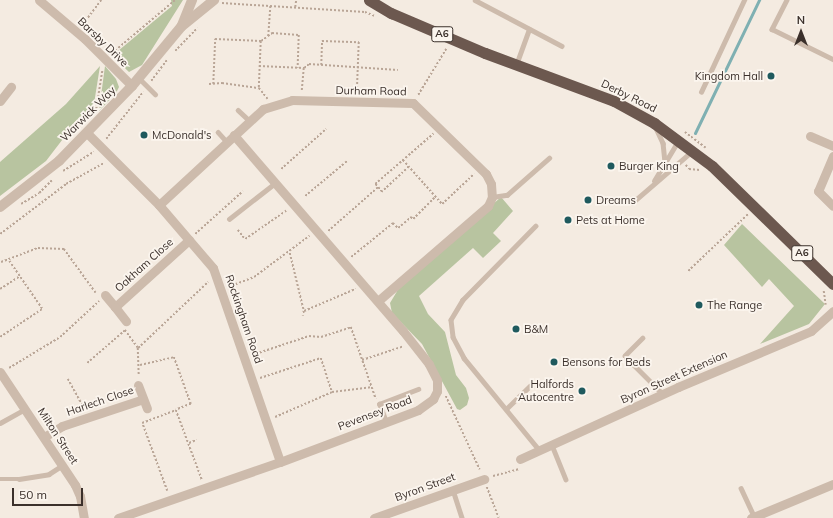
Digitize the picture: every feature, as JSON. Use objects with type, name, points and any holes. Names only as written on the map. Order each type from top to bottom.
[{"type":"highway","name":"Derby Road","points":[[369,0],[391,12],[516,65],[614,101],[654,123],[679,140],[712,166],[833,284]]},
{"type":"street","name":"Barsby Drive","points":[[39,0],[77,32],[132,86]]},
{"type":"street","name":"Warwick Way","points":[[181,27],[192,0]]},
{"type":"street","name":"Warwick Way","points":[[0,207],[59,161],[132,86],[181,27],[217,2]]},
{"type":"street","points":[[1,97],[11,87]]},
{"type":"street","name":"Durham Road","points":[[159,205],[263,110],[292,100],[413,104],[480,169],[491,184],[492,197]]},
{"type":"street","name":"Rockingham Road","points":[[87,133],[159,205],[206,259],[219,279],[280,462]]},
{"type":"street","points":[[234,135],[365,285],[412,344],[437,380]]},
{"type":"street","points":[[810,136],[833,146]]},
{"type":"street","points":[[833,156],[829,175],[818,191],[833,206]]},
{"type":"street","points":[[378,301],[431,250],[488,206],[492,197]]},
{"type":"street","name":"Oakham Close","points":[[115,307],[189,240]]},
{"type":"street","name":"Oakham Close","points":[[103,298],[115,307],[126,321]]},
{"type":"street","name":"Byron Street Extension","points":[[520,459],[663,394],[812,331],[830,308]]},
{"type":"street","name":"Milton Street","points":[[0,373],[26,408],[80,496],[84,518]]},
{"type":"street","name":"Pevensey Road","points":[[118,518],[280,462],[386,422],[428,404],[437,391],[437,380]]},
{"type":"street","points":[[138,385],[147,408]]},
{"type":"street","name":"Harlech Close","points":[[44,437],[62,426],[143,399]]},
{"type":"street","name":"Byron Street","points":[[374,518],[484,479]]},
{"type":"street","points":[[752,517],[833,484]]},
{"type":"lane","points":[[475,0],[562,46]]},
{"type":"lane","points":[[700,92],[744,0]]},
{"type":"lane","points":[[787,0],[772,30],[833,59]]},
{"type":"lane","points":[[516,65],[529,28]]},
{"type":"lane","points":[[139,78],[155,94]]},
{"type":"lane","points":[[238,110],[250,121]]},
{"type":"lane","points":[[654,123],[663,143],[665,164]]},
{"type":"lane","points":[[218,132],[227,142]]},
{"type":"lane","points":[[651,186],[679,140]]},
{"type":"lane","points":[[632,203],[692,151]]},
{"type":"lane","points":[[492,197],[507,195],[549,158]]},
{"type":"lane","points":[[229,219],[275,183]]},
{"type":"lane","points":[[536,226],[463,300],[451,320],[453,337],[464,358],[540,451]]},
{"type":"lane","points":[[643,338],[625,356],[663,394]]},
{"type":"lane","points":[[506,409],[530,386]]},
{"type":"lane","points":[[386,422],[379,404],[418,389]]},
{"type":"lane","points":[[0,423],[26,408]]},
{"type":"lane","points":[[552,445],[566,479]]},
{"type":"lane","points":[[0,479],[19,479],[49,474],[62,465]]},
{"type":"lane","points":[[741,488],[752,517]]},
{"type":"lane","points":[[453,490],[462,518]]},
{"type":"path","points":[[77,32],[101,0]]},
{"type":"path","points":[[96,110],[102,66],[174,0]]},
{"type":"path","points":[[295,7],[296,0]]},
{"type":"path","points":[[217,2],[365,12]]},
{"type":"path","points":[[268,36],[270,5]]},
{"type":"path","points":[[172,54],[199,25]]},
{"type":"path","points":[[213,84],[216,39],[260,41],[272,33],[299,35],[298,68]]},
{"type":"path","points":[[260,41],[258,88],[272,106]]},
{"type":"path","points":[[321,65],[322,41],[359,42],[357,103]]},
{"type":"path","points":[[413,104],[446,49]]},
{"type":"path","points":[[106,140],[168,59]]},
{"type":"path","points":[[259,66],[304,68],[309,64],[398,70]]},
{"type":"path","points":[[302,101],[304,68]]},
{"type":"path","points":[[209,84],[258,88]]},
{"type":"path","points":[[281,169],[326,129]]},
{"type":"path","points":[[409,168],[382,192],[375,184],[439,129]]},
{"type":"path","points":[[58,175],[93,152],[98,155]]},
{"type":"path","points":[[0,234],[66,184],[107,162],[102,158]]},
{"type":"path","points":[[403,160],[442,204],[480,169]]},
{"type":"path","points":[[305,196],[346,161]]},
{"type":"path","points":[[15,208],[39,194],[53,179]]},
{"type":"path","points":[[222,290],[254,277],[319,233],[378,187]]},
{"type":"path","points":[[189,240],[243,191]]},
{"type":"path","points":[[346,263],[393,223],[398,228],[411,217],[413,219],[436,197]]},
{"type":"path","points":[[238,230],[245,239],[294,204]]},
{"type":"path","points":[[688,271],[748,214]]},
{"type":"path","points":[[0,373],[60,337],[103,298],[64,249],[38,248],[9,261],[1,262]]},
{"type":"path","points":[[290,253],[304,311],[303,316]]},
{"type":"path","points":[[0,337],[42,309],[9,261]]},
{"type":"path","points":[[0,289],[20,276]]},
{"type":"path","points":[[138,348],[208,282],[219,279]]},
{"type":"path","points":[[304,311],[365,285]]},
{"type":"path","points":[[822,289],[826,293],[830,308]]},
{"type":"path","points":[[244,357],[309,336],[321,338],[351,327],[376,399],[382,396]]},
{"type":"path","points":[[87,363],[125,330],[138,348],[138,385]]},
{"type":"path","points":[[362,360],[412,344]]},
{"type":"path","points":[[139,365],[174,357],[191,404],[142,423],[170,499]]},
{"type":"path","points":[[252,380],[321,358],[332,392]]},
{"type":"path","points":[[68,379],[83,406]]},
{"type":"path","points":[[437,380],[460,422],[499,518]]},
{"type":"path","points":[[266,421],[332,392],[371,387]]},
{"type":"path","points":[[176,410],[204,488]]},
{"type":"path","points":[[188,443],[196,440]]},
{"type":"path","points":[[484,479],[519,469],[520,459]]},
{"type":"green space","points":[[171,0],[183,0],[142,65],[129,72],[112,56],[172,6]]},
{"type":"green space","points":[[100,66],[93,110],[69,131],[46,161],[0,196],[0,162],[66,104]]},
{"type":"green space","points":[[105,66],[116,79],[119,87],[116,93],[99,111]]},
{"type":"green space","points":[[501,197],[513,211],[493,233],[501,241],[483,258],[473,248],[419,296],[428,314],[445,332],[456,375],[466,388],[469,398],[467,405],[460,410],[457,409],[422,344],[392,313],[390,303],[399,288]]},
{"type":"green space","points":[[742,224],[825,304],[809,324],[760,344],[794,306],[769,279],[762,287],[724,245]]},
{"type":"waterway","points":[[695,133],[759,0]]},
{"type":"place","name":"Kingdom Hall","points":[[771,76]]},
{"type":"place","name":"McDonald's","points":[[144,135]]},
{"type":"place","name":"Burger King","points":[[611,166]]},
{"type":"place","name":"Dreams","points":[[588,200]]},
{"type":"place","name":"Pets at Home","points":[[568,220]]},
{"type":"place","name":"The Range","points":[[699,305]]},
{"type":"place","name":"B&M","points":[[516,329]]},
{"type":"place","name":"Bensons for Beds","points":[[554,362]]},
{"type":"place","name":"Halfords Autocentre","points":[[582,391]]}]
